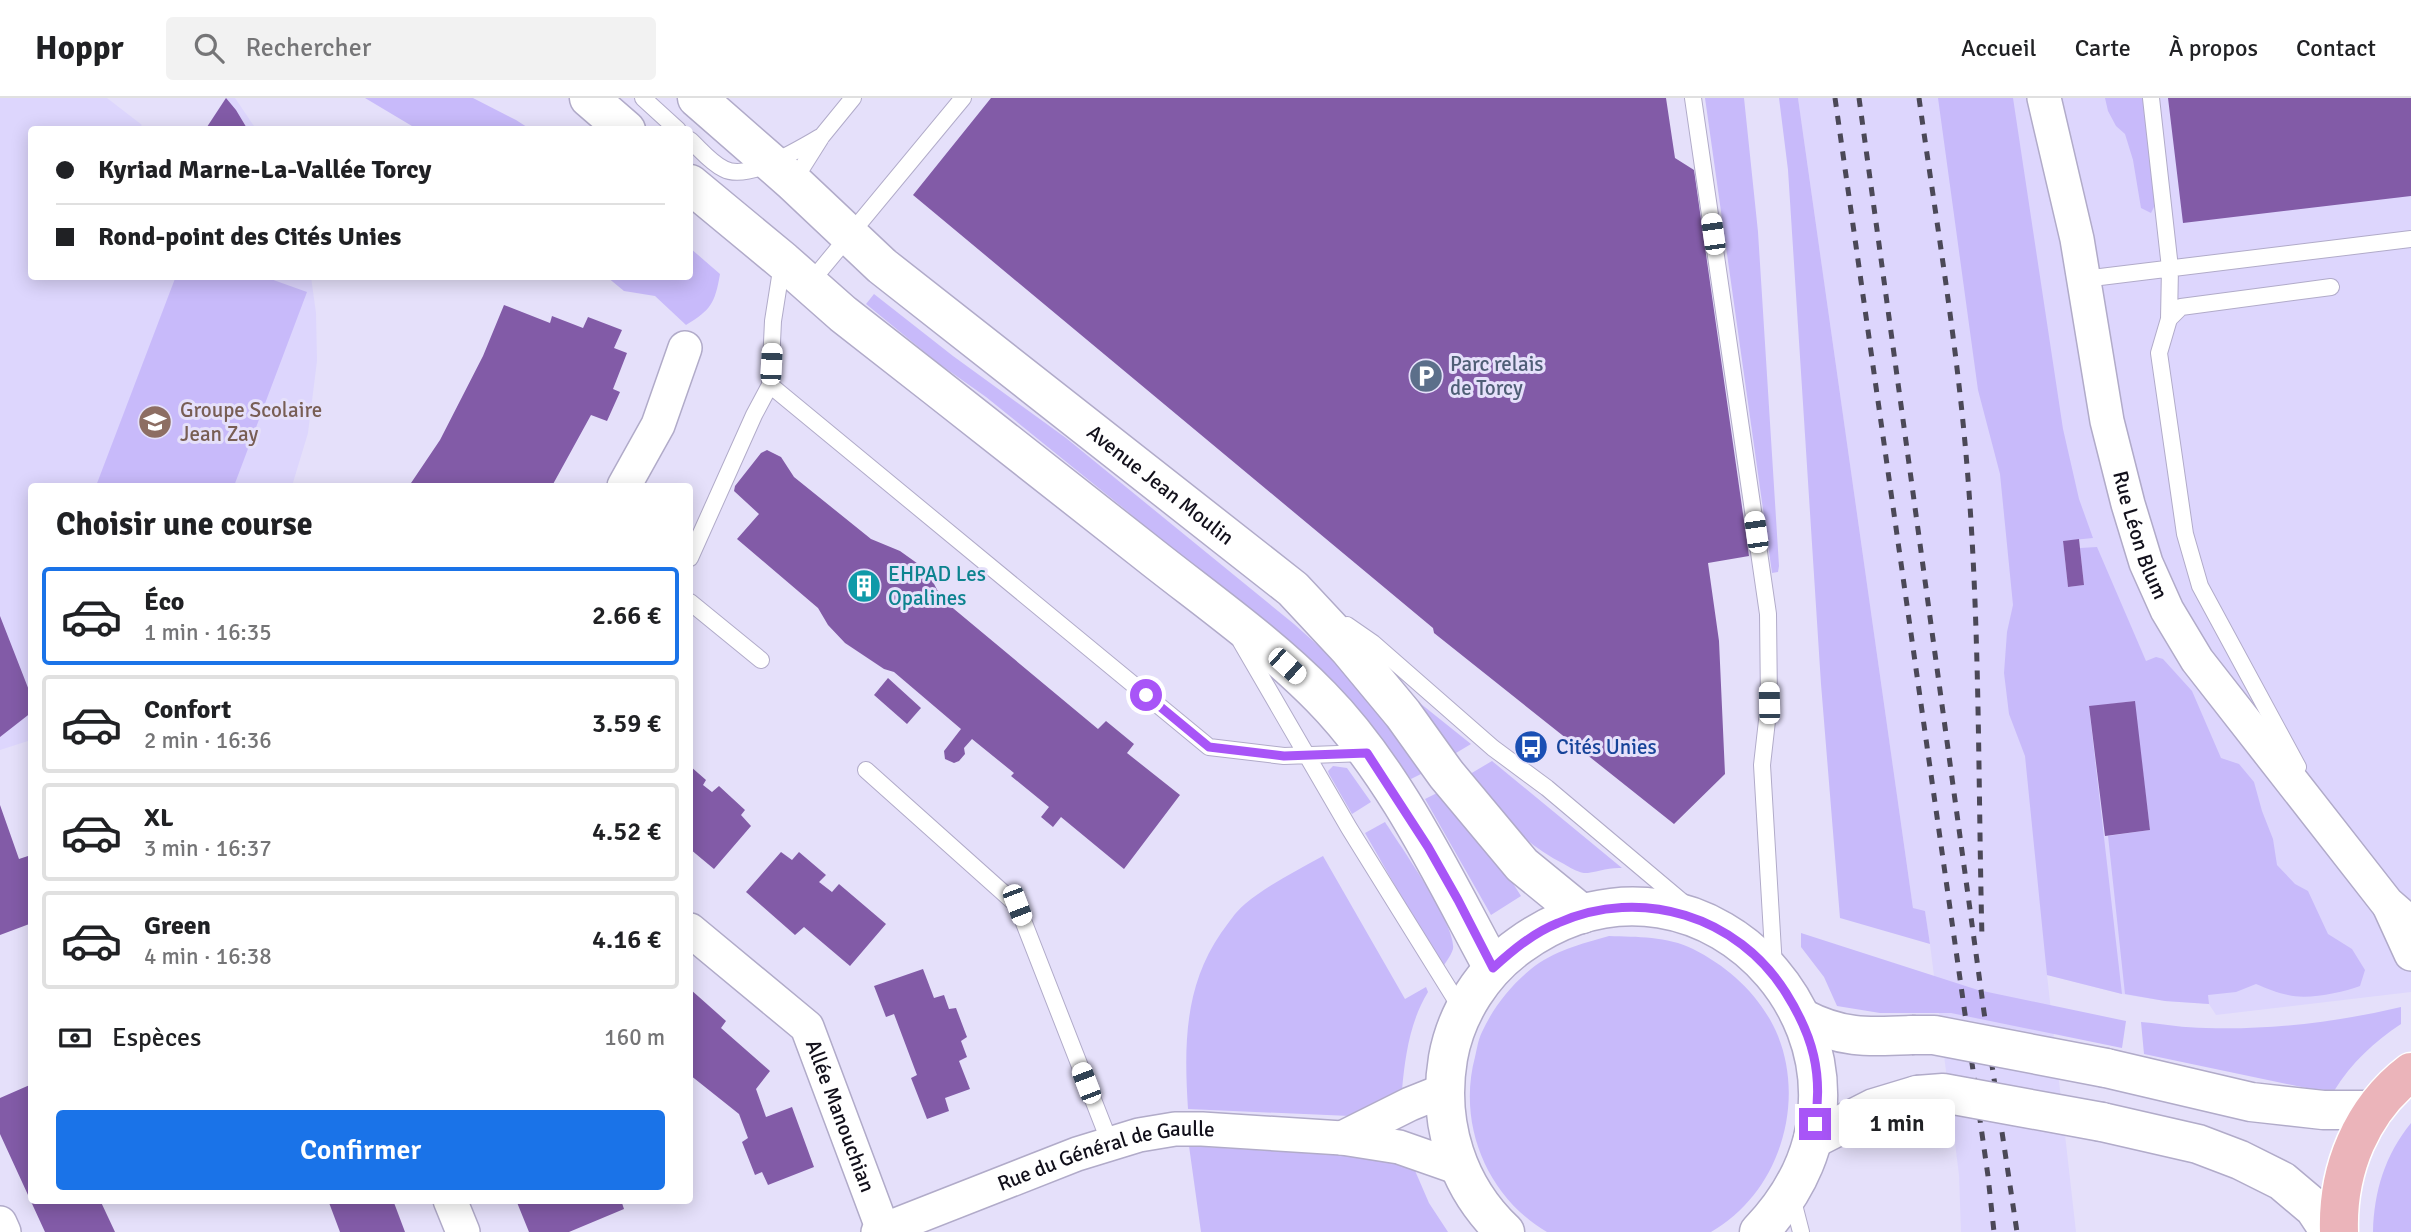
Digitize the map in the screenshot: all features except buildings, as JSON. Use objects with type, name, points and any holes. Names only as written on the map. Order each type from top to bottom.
[{"type":"main road","points":[[2339,1232],[2338,1210],[2343,1174],[2356,1141],[2374,1110],[2411,1072]]},
{"type":"street","points":[[589,98],[621,126]]},
{"type":"street","name":"Rue Léon Blum","points":[[2043,98],[2084,279],[2107,421],[2128,504],[2147,563],[2167,610],[2197,660],[2339,843],[2399,914],[2411,954]]},
{"type":"street","name":"Avenue Jean Moulin","points":[[694,118],[782,173],[882,266],[1293,589],[1373,677],[1446,774],[1522,865],[1582,914]]},
{"type":"street","points":[[693,186],[844,314],[1226,615],[1322,698],[1367,753],[1428,847],[1493,968]]},
{"type":"street","points":[[626,483],[658,425],[685,348]]},
{"type":"street","points":[[1505,1232],[1481,1207],[1459,1168],[1447,1129],[1445,1090],[1450,1050],[1463,1012],[1472,997],[1493,968],[1513,950],[1558,923],[1582,914],[1608,909],[1660,909],[1709,924],[1745,945],[1774,974],[1802,1018],[1813,1048],[1818,1078],[1818,1109],[1813,1139],[1791,1192],[1759,1232]]},
{"type":"street","name":"Allée Manouchian","points":[[693,932],[807,1027],[880,1231]]},
{"type":"street","points":[[1802,1018],[1826,1030],[1865,1038],[1934,1035],[2106,1068],[2252,1102],[2323,1110],[2374,1110]]},
{"type":"street","points":[[1342,1138],[1445,1090]]},
{"type":"street","points":[[1813,1139],[1874,1108],[1917,1095],[1943,1093],[2102,1122],[2198,1144],[2240,1160],[2282,1181],[2314,1208],[2330,1232]]},
{"type":"street","name":"Rue du Général de Gaulle","points":[[880,1231],[1110,1143],[1175,1129],[1342,1138],[1398,1147],[1459,1168]]},
{"type":"street","points":[[452,1204],[463,1232]]},
{"type":"street","points":[[0,1223],[4,1232]]},
{"type":"lane","points":[[643,98],[694,118]]},
{"type":"lane","points":[[693,551],[770,385],[773,321],[796,272],[849,235],[963,98]]},
{"type":"lane","points":[[1693,98],[1768,614],[1769,703],[1762,765],[1774,974]]},
{"type":"lane","points":[[2151,98],[2170,268],[2169,319],[2160,353],[2185,534],[2200,586],[2339,843]]},
{"type":"lane","points":[[782,173],[822,136],[846,100]]},
{"type":"lane","points":[[782,173],[822,136]]},
{"type":"lane","points":[[2084,279],[2411,239]]},
{"type":"lane","points":[[2169,319],[2181,307],[2331,287]]},
{"type":"lane","points":[[770,385],[1209,747],[1284,756],[1367,753]]},
{"type":"lane","points":[[1293,589],[1373,643],[1493,748],[1547,788],[1709,924]]},
{"type":"lane","points":[[693,604],[761,660]]},
{"type":"lane","points":[[1226,615],[1349,828],[1463,1012]]},
{"type":"lane","points":[[866,769],[1017,905],[1110,1143]]},
{"type":"lane","points":[[1791,1192],[1801,1232]]},
{"type":"shaded area","name":"Groupe Scolaire Jean Zay","points":[[0,98],[107,98],[142,125],[28,126],[28,280],[311,280],[316,313],[317,361],[308,433],[293,483],[28,483],[28,741],[0,750]]},
{"type":"shaded area","points":[[226,98],[235,98],[254,126],[208,126]]},
{"type":"shaded area","points":[[365,98],[473,98],[525,126],[412,126]]},
{"type":"shaded area","points":[[1705,98],[1744,98],[1758,232],[1779,566],[1778,572],[1772,573]]},
{"type":"shaded area","points":[[1779,98],[1798,98],[1913,908],[1925,911],[1930,944],[1840,918],[1821,684],[1788,170]]},
{"type":"shaded area","points":[[1798,98],[2411,98],[2411,992],[2216,1015],[2209,1004],[2122,994],[2047,975],[2076,1232],[1961,1232],[1959,1175],[1930,944],[1925,912],[1913,908]]},
{"type":"shaded area","points":[[1938,98],[2013,98],[2063,429],[2079,499],[2093,538],[2063,541],[2068,587],[2084,585],[2080,548],[2097,547],[2146,661],[2156,657],[2163,659],[2192,691],[2221,758],[2239,764],[2254,782],[2273,839],[2277,865],[2295,884],[2308,891],[2328,934],[2352,949],[2365,970],[2360,986],[2305,997],[2284,994],[2256,984],[2236,992],[2208,995],[2209,1004],[2165,1001],[2125,994],[2108,836],[2150,830],[2134,701],[2089,707],[2122,994],[2047,975],[2025,756],[2009,714],[2004,673],[2007,632],[2013,605],[2000,474],[1978,390]]},
{"type":"shaded area","points":[[2105,98],[2143,98],[2155,205],[2151,213],[2141,208],[2133,160],[2125,134],[2116,126]]},
{"type":"shaded area","points":[[693,251],[720,274],[710,305],[686,325],[655,296],[624,291],[611,280],[693,280]]},
{"type":"shaded area","points":[[174,280],[273,280],[307,292],[235,483],[97,483]]},
{"type":"shaded area","points":[[874,294],[953,356],[1066,438],[1294,624],[1340,665],[1429,770],[1411,779],[1352,703],[1127,511],[866,304]]},
{"type":"shaded area","points":[[1416,700],[1471,744],[1451,756]]},
{"type":"shaded area","points":[[1492,761],[1622,868],[1579,872],[1535,847],[1499,814],[1465,777]]},
{"type":"shaded area","points":[[1333,766],[1347,768],[1371,802],[1352,814],[1329,774],[1328,771]]},
{"type":"shaded area","points":[[1443,790],[1521,896],[1491,915],[1425,799]]},
{"type":"shaded area","points":[[1385,822],[1426,885],[1452,938],[1453,949],[1442,968],[1365,833]]},
{"type":"shaded area","points":[[1323,856],[1405,999],[1426,987],[1428,992],[1413,1027],[1402,1090],[1350,1116],[1188,1109],[1186,1063],[1189,1018],[1193,996],[1209,953],[1229,922],[1245,904],[1273,884]]},
{"type":"shaded area","points":[[1801,933],[1978,990],[2126,1021],[2122,1048],[1951,1013],[1880,1013],[1837,1006],[1824,977],[1801,947]]},
{"type":"shaded area","points":[[1609,936],[1662,939],[1706,956],[1731,974],[1754,996],[1778,1036],[1786,1063],[1789,1091],[1787,1119],[1780,1146],[1769,1172],[1754,1195],[1734,1216],[1711,1232],[1547,1232],[1526,1217],[1493,1179],[1474,1133],[1470,1082],[1480,1038],[1491,1014],[1516,983],[1549,957]]},
{"type":"shaded area","points":[[2401,1007],[2401,1024],[2364,1053],[2334,1091],[2316,1090],[2144,1054],[2141,1022],[2198,1028],[2255,1028],[2329,1021]]},
{"type":"shaded area","points":[[2411,1123],[2411,1232],[2373,1232],[2376,1202],[2383,1174],[2394,1148]]},
{"type":"shaded area","points":[[1189,1146],[1373,1157],[1413,1166],[1429,1203],[1448,1232],[1201,1232]]},
{"type":"railway","points":[[1835,98],[1994,1232]]},
{"type":"railway","points":[[1859,98],[1984,1012],[2017,1232]]},
{"type":"railway","points":[[1919,98],[1952,328],[1967,466],[1976,643],[1982,938]]},
{"type":"place","name":"Parc relais de Torcy","points":[[1426,376]]},
{"type":"place","name":"Groupe Scolaire Jean Zay","points":[[155,422]]},
{"type":"place","name":"EHPAD Les Opalines","points":[[864,586]]},
{"type":"place","name":"Cités Unies","points":[[1531,747]]},
{"type":"route","points":[[1146,695],[1209,747],[1284,756],[1367,753],[1428,847],[1493,968],[1534,935],[1582,914],[1608,909],[1660,909],[1685,915],[1709,924],[1745,945],[1774,974],[1802,1018],[1813,1048],[1818,1078],[1815,1124]]}]
